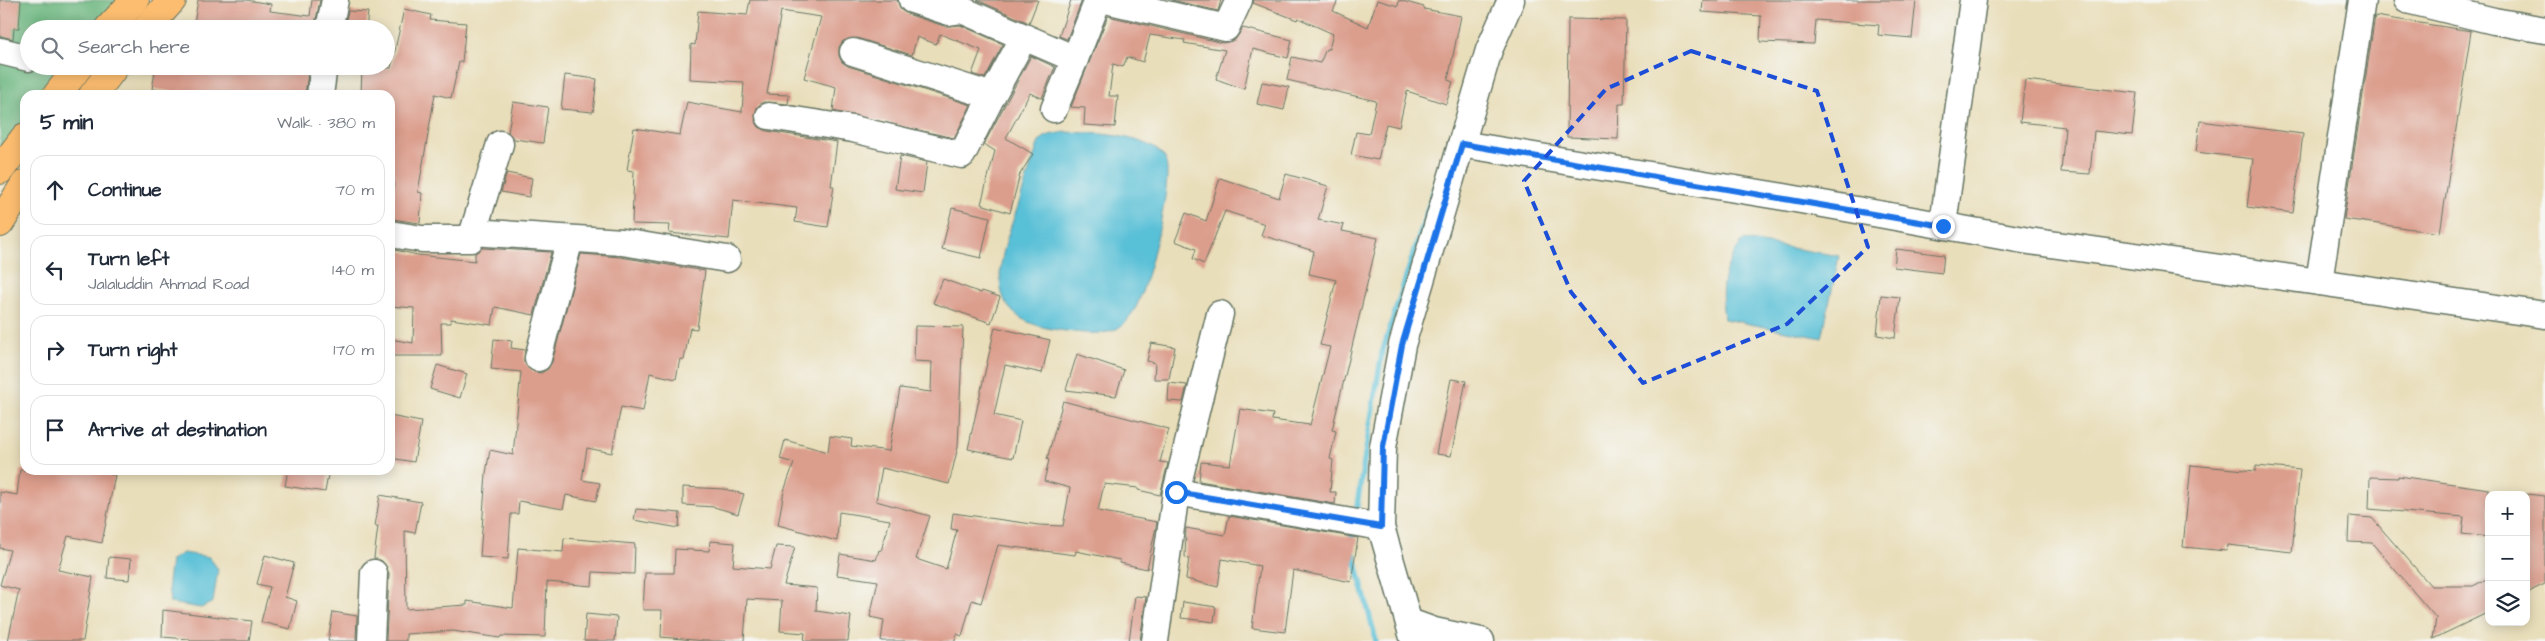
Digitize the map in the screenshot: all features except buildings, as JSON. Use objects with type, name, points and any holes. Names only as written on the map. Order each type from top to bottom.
[{"type":"main road","points":[[116,20],[135,0]]},
{"type":"main road","points":[[154,20],[172,0]]},
{"type":"main road","points":[[60,90],[67,75]]},
{"type":"main road","points":[[97,90],[108,75]]},
{"type":"main road","points":[[0,170],[20,144]]},
{"type":"main road","points":[[0,223],[20,192]]},
{"type":"street","points":[[331,20],[336,0]]},
{"type":"street","points":[[912,0],[949,12],[962,10],[1075,59]]},
{"type":"street","points":[[1054,109],[1098,0]]},
{"type":"street","points":[[1106,0],[1226,28],[1239,0]]},
{"type":"street","points":[[1480,641],[1434,631],[1411,631],[1381,527],[1383,447],[1402,345],[1489,50],[1511,0]]},
{"type":"street","points":[[1943,226],[1973,0]]},
{"type":"street","points":[[2319,282],[2362,0]]},
{"type":"street","points":[[2407,0],[2494,21],[2545,30]]},
{"type":"street","points":[[769,116],[853,129],[962,155],[1024,37]]},
{"type":"street","points":[[0,51],[20,56]]},
{"type":"street","points":[[853,52],[992,96]]},
{"type":"street","points":[[321,90],[323,75]]},
{"type":"street","points":[[395,235],[422,239],[471,239],[500,144]]},
{"type":"street","points":[[1462,144],[2030,241],[2545,315]]},
{"type":"street","points":[[473,232],[622,242],[727,259]]},
{"type":"street","points":[[538,358],[570,239]]},
{"type":"street","points":[[1155,641],[1176,492],[1220,314]]},
{"type":"street","points":[[1176,492],[1381,527]]},
{"type":"street","points":[[371,641],[374,573]]},
{"type":"highlighted area","points":[[1691,51],[1817,91],[1868,247],[1787,324],[1643,383],[1571,292],[1524,181],[1606,89]]},
{"type":"green space","points":[[0,0],[134,0],[116,20],[20,20],[20,75],[74,75],[63,90],[20,90],[20,152],[0,181]]},
{"type":"water","points":[[1065,132],[1089,133],[1131,139],[1154,148],[1163,155],[1167,165],[1164,204],[1154,252],[1142,293],[1128,319],[1115,330],[1108,332],[1073,332],[1032,324],[1015,314],[1005,301],[1000,285],[1005,247],[1038,144],[1046,136]]},
{"type":"water","points":[[1743,240],[1839,256],[1822,338],[1724,319],[1722,296],[1724,278],[1731,260]]},
{"type":"water","points":[[183,553],[209,557],[218,569],[213,602],[201,608],[170,603],[168,582],[171,560]]},
{"type":"waterway","points":[[1355,517],[1382,353],[1444,158]]},
{"type":"waterway","points":[[1353,529],[1351,543],[1376,641]]},
{"type":"route","points":[[1176,492],[1381,527],[1383,447],[1402,345],[1462,144],[1784,197],[1943,226]]}]
